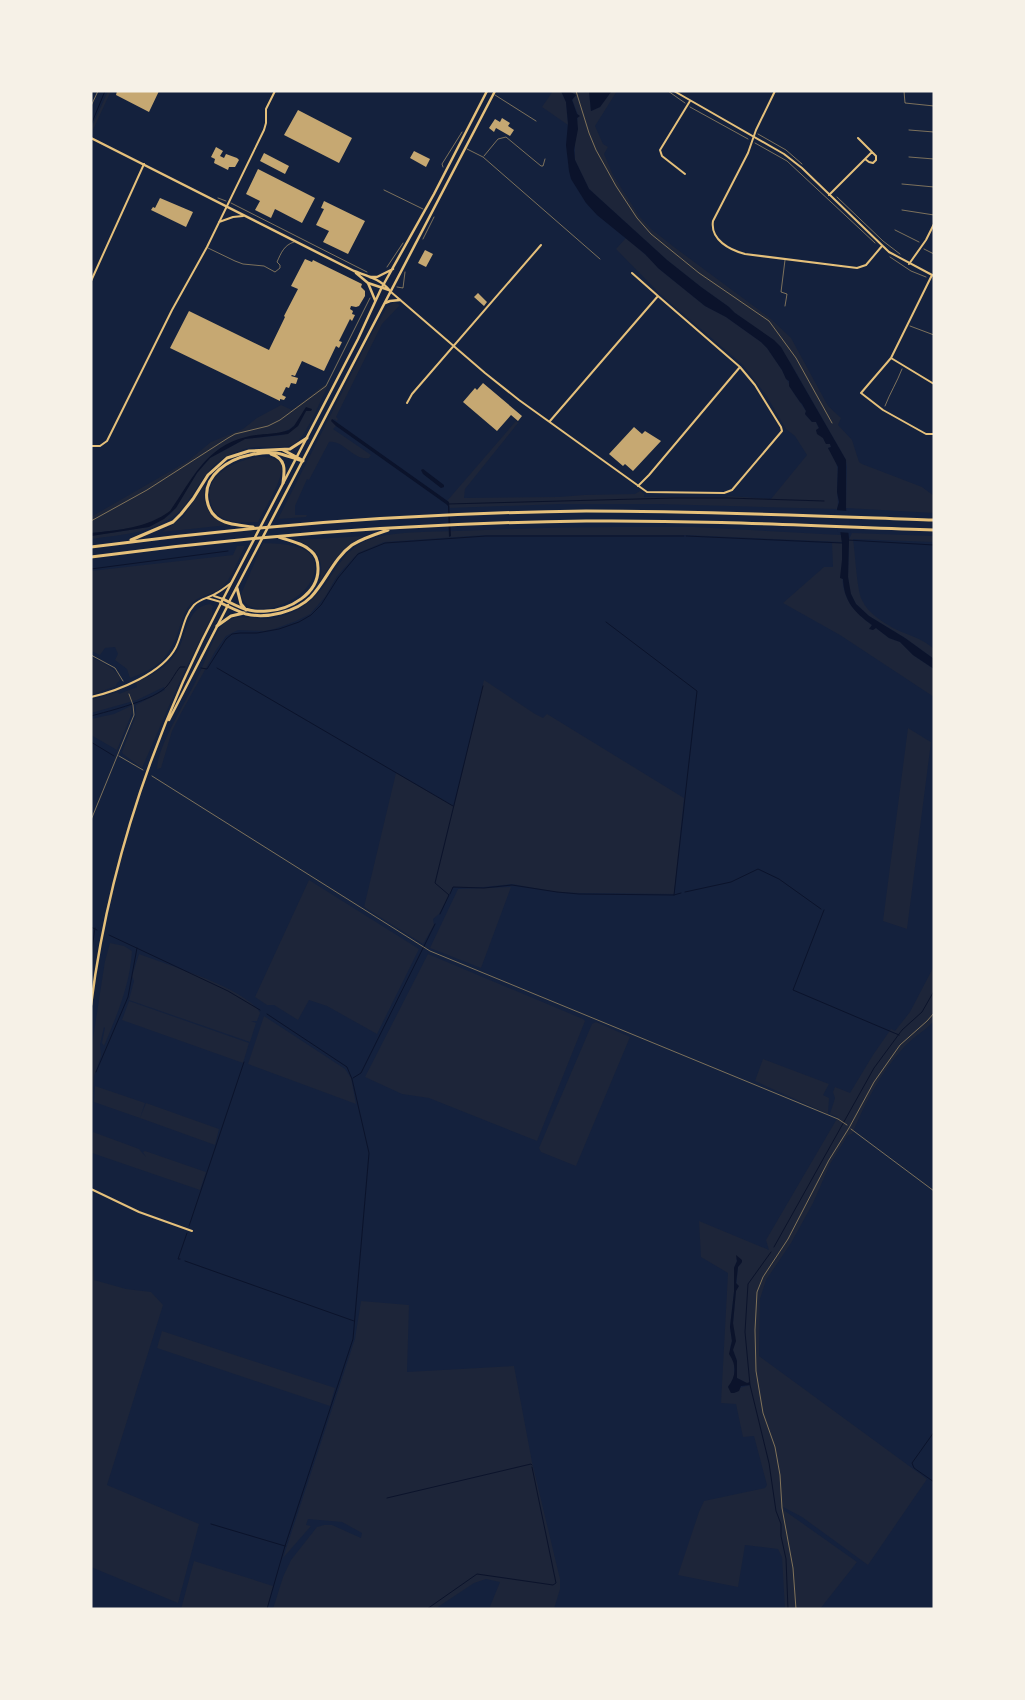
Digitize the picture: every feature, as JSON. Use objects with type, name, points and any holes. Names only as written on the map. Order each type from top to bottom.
[{"type":"highway","points":[[125,543],[161,529],[172,522],[193,499],[208,475],[227,458],[249,451],[263,449],[282,450],[294,446],[307,438]]},
{"type":"highway","points":[[282,450],[303,461]]},
{"type":"highway","points":[[258,528],[219,519],[209,508],[206,493],[210,481],[223,466],[237,458],[265,453],[278,453],[296,458]]},
{"type":"highway","points":[[265,453],[276,456],[282,461],[285,469],[283,483]]},
{"type":"highway","points":[[91,547],[258,528],[449,515],[690,512],[934,520]]},
{"type":"highway","points":[[91,557],[276,536],[392,528],[587,521],[692,522],[934,530]]},
{"type":"highway","points":[[222,601],[257,615],[284,612],[299,606],[311,596],[344,553],[352,546],[361,540],[392,528]]},
{"type":"highway","points":[[217,626],[231,616],[246,612],[266,612],[289,606],[309,592],[317,578],[318,564],[310,550],[300,544],[276,536]]},
{"type":"highway","points":[[237,588],[241,604],[246,612]]},
{"type":"main road","points":[[91,1005],[112,888],[148,771],[186,673],[381,289],[425,210],[487,91]]},
{"type":"main road","points":[[166,726],[494,93]]},
{"type":"main road","points":[[91,138],[354,271],[377,277],[393,269]]},
{"type":"main road","points":[[354,271],[368,283],[390,291]]},
{"type":"main road","points":[[371,276],[384,284],[390,291]]},
{"type":"main road","points":[[368,283],[375,301]]},
{"type":"main road","points":[[384,304],[400,300]]},
{"type":"street","points":[[91,446],[100,446],[107,441],[172,310],[207,247],[264,130],[266,109],[275,91]]},
{"type":"street","points":[[674,91],[790,158],[897,258],[932,277],[891,358],[861,393],[883,410],[926,434],[933,434]]},
{"type":"street","points":[[775,91],[748,153],[713,222],[714,234],[723,243],[738,252],[754,256],[860,268],[870,261],[882,245]]},
{"type":"street","points":[[685,174],[662,156],[660,150],[690,101]]},
{"type":"street","points":[[858,138],[876,156],[876,160],[873,163],[865,158]]},
{"type":"street","points":[[829,194],[872,152]]},
{"type":"street","points":[[91,280],[144,164]]},
{"type":"street","points":[[219,222],[233,216],[245,216]]},
{"type":"street","points":[[909,264],[921,248],[934,224]]},
{"type":"street","points":[[407,403],[412,394],[541,245]]},
{"type":"street","points":[[390,291],[485,373],[647,492],[724,493],[732,490],[773,443],[782,431],[781,427],[755,385],[740,367],[632,273]]},
{"type":"street","points":[[550,421],[658,296]]},
{"type":"street","points":[[891,358],[934,384]]},
{"type":"street","points":[[638,486],[740,367]]},
{"type":"street","points":[[91,697],[106,693],[131,682],[164,662],[176,647],[190,611],[197,602],[232,583]]},
{"type":"street","points":[[211,596],[222,601]]},
{"type":"street","points":[[207,598],[222,601]]},
{"type":"street","points":[[91,1189],[139,1212],[192,1231]]},
{"type":"lane","points":[[494,93],[536,121]]},
{"type":"lane","points":[[483,157],[498,139],[506,137],[541,166],[543,166],[545,159]]},
{"type":"lane","points":[[465,147],[483,157],[600,260]]},
{"type":"lane","points":[[384,190],[425,210]]},
{"type":"lane","points":[[207,247],[240,263],[264,266],[275,272],[279,270],[280,265],[277,262],[281,253],[287,244],[295,241]]},
{"type":"lane","points":[[785,258],[781,292],[787,294],[785,306]]},
{"type":"lane","points":[[796,1609],[793,1568],[782,1508],[780,1475],[775,1448],[763,1413],[756,1371],[756,1300],[763,1277],[788,1239],[829,1160],[860,1107],[900,1045],[934,1013]]},
{"type":"path","points":[[91,106],[98,91]]},
{"type":"path","points":[[576,91],[596,150],[637,218],[651,234],[699,273],[769,321],[796,358],[832,422]]},
{"type":"path","points":[[668,91],[687,105],[788,161],[874,242]]},
{"type":"path","points":[[904,91],[905,103],[934,106]]},
{"type":"path","points":[[909,130],[934,132]]},
{"type":"path","points":[[443,169],[442,165],[445,158],[457,137],[463,131]]},
{"type":"path","points":[[909,157],[934,159]]},
{"type":"path","points":[[902,184],[934,187]]},
{"type":"path","points":[[221,198],[371,276]]},
{"type":"path","points":[[902,210],[934,215]]},
{"type":"path","points":[[895,230],[923,244]]},
{"type":"path","points":[[384,270],[404,242]]},
{"type":"path","points":[[921,248],[934,254]]},
{"type":"path","points":[[889,256],[911,271],[932,277]]},
{"type":"path","points":[[91,521],[147,490],[228,438],[268,426],[280,420],[326,386],[373,292]]},
{"type":"path","points":[[909,325],[934,335]]},
{"type":"path","points":[[883,410],[903,366]]},
{"type":"path","points":[[91,655],[115,668],[124,681]]},
{"type":"path","points":[[91,820],[134,715],[129,694]]},
{"type":"path","points":[[118,755],[143,770]]},
{"type":"path","points":[[152,776],[425,948],[846,1124]]},
{"type":"path","points":[[849,1128],[934,1191]]},
{"type":"shaded area","points":[[108,91],[111,91],[91,134],[91,129]]},
{"type":"shaded area","points":[[553,91],[561,91],[566,102],[568,125],[542,107]]},
{"type":"shaded area","points":[[561,91],[569,91],[576,95],[572,100],[577,114],[580,116],[577,118],[578,129],[574,150],[575,160],[589,189],[667,260],[781,347],[846,460],[846,508],[849,539],[848,577],[851,594],[856,604],[869,616],[905,638],[934,659],[934,669],[913,655],[900,642],[889,638],[876,628],[873,630],[869,629],[872,625],[855,611],[848,600],[845,594],[843,579],[840,578],[842,543],[837,509],[839,502],[837,492],[838,467],[828,448],[831,447],[830,444],[826,444],[823,438],[817,434],[816,430],[819,428],[816,422],[812,422],[805,414],[806,411],[789,386],[789,381],[767,348],[726,317],[705,306],[658,268],[645,254],[597,215],[586,203],[571,179],[569,171],[566,145],[568,123],[566,102]]},
{"type":"shaded area","points":[[569,91],[583,91],[585,93],[589,91],[591,111],[600,107],[611,91],[617,91],[595,126],[603,144],[608,147],[604,154],[613,175],[639,216],[651,229],[771,319],[791,338],[828,406],[841,418],[838,425],[852,440],[859,462],[922,487],[934,496],[934,513],[846,508],[846,460],[790,362],[763,333],[667,260],[589,189],[575,160],[578,115],[572,99],[575,94],[571,94]]},
{"type":"shaded area","points":[[589,91],[611,92],[600,107],[591,111]]},
{"type":"shaded area","points":[[626,238],[655,263],[658,268],[705,306],[726,317],[767,348],[806,411],[805,414],[812,422],[816,422],[825,442],[830,444],[831,447],[828,448],[837,468],[837,509],[658,504],[560,504],[450,508],[447,501],[516,421],[518,423],[465,489],[464,498],[635,494],[640,491],[644,494],[644,497],[728,496],[771,499],[807,455],[795,436],[786,429],[766,395],[743,365],[660,294],[616,249]]},
{"type":"shaded area","points":[[394,302],[400,305],[382,324],[336,417],[337,421],[334,419],[332,421],[336,426],[333,429],[371,455],[369,458],[363,458],[339,444],[329,442],[309,480],[307,479],[295,506],[295,515],[307,515],[306,517],[278,519],[370,337],[387,307]]},
{"type":"shaded area","points":[[324,385],[328,386],[303,436],[295,443],[284,447],[261,447],[240,450],[214,465],[187,502],[168,520],[144,530],[91,539],[91,536],[148,527],[171,514],[197,473],[210,458],[245,439],[283,435],[298,426],[306,411],[311,411],[312,409],[304,410],[298,421],[284,432],[246,437],[217,451],[205,462],[200,468],[173,508],[160,518],[141,526],[91,533],[91,517],[188,461],[211,442],[243,429],[257,418],[281,405],[292,410]]},
{"type":"shaded area","points":[[306,407],[312,409],[311,411],[306,411],[298,426],[288,434],[245,439],[210,458],[197,473],[176,508],[164,519],[149,527],[91,536],[91,533],[142,525],[161,517],[170,511],[201,466],[220,448],[246,437],[289,430],[294,426]]},
{"type":"shaded area","points":[[332,419],[449,502],[451,536],[449,537],[448,506],[446,504],[336,426],[331,421]]},
{"type":"shaded area","points":[[257,457],[270,457],[280,463],[282,468],[278,483],[258,522],[227,520],[214,510],[211,502],[210,490],[213,482],[218,475],[232,465]]},
{"type":"shaded area","points":[[423,469],[444,485],[444,487],[441,488],[423,474],[421,470]]},
{"type":"shaded area","points":[[205,484],[204,498],[208,509],[221,522],[228,525],[162,532],[183,517]]},
{"type":"shaded area","points":[[694,527],[841,535],[842,542],[686,535],[486,535],[384,542],[358,553],[337,576],[325,597],[310,614],[274,629],[264,631],[238,630],[226,636],[216,650],[181,713],[172,731],[161,768],[157,769],[158,759],[167,736],[201,670],[215,637],[224,624],[228,620],[236,618],[274,618],[298,610],[308,603],[325,585],[345,556],[353,548],[364,542],[387,535],[417,532]]},
{"type":"shaded area","points":[[852,533],[934,536],[934,542],[853,539],[860,595],[865,605],[871,613],[893,628],[929,645],[934,649],[934,659],[905,638],[869,616],[856,604],[849,590],[848,577],[849,539]]},
{"type":"shaded area","points":[[364,536],[338,556],[319,583],[321,568],[318,556],[310,547],[297,540]]},
{"type":"shaded area","points":[[263,543],[288,545],[304,550],[314,560],[315,569],[311,581],[302,592],[291,600],[266,609],[254,608],[245,603],[241,594]]},
{"type":"shaded area","points":[[832,543],[842,543],[842,579],[847,598],[852,607],[872,625],[871,627],[876,628],[889,638],[900,642],[913,655],[934,669],[934,697],[840,635],[783,603],[824,567],[833,567]]},
{"type":"shaded area","points":[[237,546],[245,546],[228,580],[220,589],[197,599],[188,607],[171,647],[155,666],[130,678],[127,669],[115,660],[118,654],[115,647],[105,648],[100,655],[91,651],[91,571],[233,555]]},
{"type":"shaded area","points":[[210,604],[214,607],[212,608],[212,616],[183,674],[142,768],[122,752],[136,715],[136,705],[165,690],[164,687],[137,700],[91,713],[91,700],[118,692],[119,694],[137,687],[136,682],[154,674],[169,662],[178,650],[193,614],[197,609]]},
{"type":"shaded area","points":[[91,657],[115,671],[121,679],[116,686],[91,695]]},
{"type":"shaded area","points":[[484,680],[535,714],[543,718],[547,714],[684,798],[674,894],[556,892],[512,884],[484,887],[453,887],[439,914],[433,919],[434,925],[423,944],[364,907],[396,773],[454,806]]},
{"type":"shaded area","points":[[131,706],[132,713],[117,750],[91,735],[91,719],[114,714]]},
{"type":"shaded area","points":[[908,728],[931,742],[907,929],[883,921]]},
{"type":"shaded area","points":[[309,880],[419,949],[377,1034],[327,1006],[309,1000],[298,1020],[274,1005],[267,1005],[255,997]]},
{"type":"shaded area","points":[[511,887],[481,968],[430,948],[458,889]]},
{"type":"shaded area","points":[[110,943],[124,946],[132,951],[131,964],[122,1000],[104,1046],[102,1043],[104,1027],[100,1044],[101,1056],[94,1076],[91,1123],[92,1045],[105,961]]},
{"type":"shaded area","points":[[139,954],[205,978],[223,986],[252,1004],[260,1013],[257,1021],[251,1021],[256,1023],[250,1042],[129,1000],[134,981],[132,976]]},
{"type":"shaded area","points":[[428,954],[585,1021],[537,1141],[429,1098],[402,1094],[365,1077]]},
{"type":"shaded area","points":[[934,966],[934,1021],[904,1047],[881,1077],[868,1099],[852,1134],[848,1135],[830,1164],[813,1203],[791,1243],[766,1280],[760,1299],[759,1356],[927,1479],[868,1565],[802,1517],[783,1507],[785,1511],[857,1562],[820,1609],[785,1609],[782,1557],[778,1549],[745,1545],[738,1587],[678,1575],[704,1501],[765,1488],[767,1485],[754,1436],[743,1437],[736,1404],[721,1403],[728,1273],[701,1257],[699,1221],[769,1250],[766,1240],[838,1117],[830,1114],[835,1098],[833,1092],[835,1087],[850,1093],[891,1029],[895,1031],[910,1012]],"holes":[[[736,1258],[742,1262],[738,1267],[733,1323],[733,1350],[737,1361],[737,1378],[750,1385],[739,1388],[728,1387],[734,1379],[734,1362],[730,1348],[732,1341],[730,1327],[734,1292],[734,1268],[737,1261]]]},
{"type":"shaded area","points":[[129,1001],[249,1043],[243,1063],[122,1020]]},
{"type":"shaded area","points":[[264,1016],[345,1069],[351,1078],[356,1104],[248,1064]]},
{"type":"shaded area","points":[[596,1022],[630,1037],[576,1166],[541,1152],[539,1148],[592,1024]]},
{"type":"shaded area","points":[[763,1059],[829,1084],[823,1095],[829,1098],[828,1114],[755,1081]]},
{"type":"shaded area","points":[[95,1086],[145,1103],[140,1118],[94,1102]]},
{"type":"shaded area","points":[[146,1103],[219,1129],[215,1145],[140,1118]]},
{"type":"shaded area","points":[[93,1132],[139,1149],[146,1157],[143,1152],[145,1151],[206,1172],[200,1190],[92,1153]]},
{"type":"shaded area","points":[[91,1198],[94,1280],[126,1289],[151,1292],[163,1305],[107,1485],[199,1524],[178,1603],[91,1567]]},
{"type":"shaded area","points":[[736,1255],[742,1262],[738,1267],[736,1283],[739,1286],[736,1291],[733,1323],[736,1341],[733,1350],[737,1361],[737,1378],[747,1383],[750,1382],[750,1385],[741,1386],[739,1391],[731,1393],[728,1387],[733,1379],[734,1367],[729,1354],[732,1341],[730,1327]]},
{"type":"shaded area","points":[[361,1301],[409,1305],[407,1372],[514,1366],[532,1462],[560,1579],[560,1589],[554,1609],[489,1609],[500,1582],[486,1579],[474,1583],[435,1609],[273,1609],[283,1577],[291,1560],[317,1527],[332,1525],[361,1538],[362,1533],[342,1522],[308,1519],[306,1525],[311,1526],[283,1558],[355,1339]]},
{"type":"shaded area","points":[[162,1331],[335,1388],[330,1406],[157,1348]]},
{"type":"shaded area","points":[[194,1561],[273,1586],[267,1609],[181,1609]]},
{"type":"pier","points":[[834,510],[848,511],[851,533],[838,532]]},
{"type":"building","points":[[117,91],[159,91],[149,112],[116,95]]},
{"type":"building","points":[[298,110],[352,138],[339,163],[284,135]]},
{"type":"building","points":[[502,118],[510,123],[508,126],[514,130],[510,136],[496,128],[494,132],[489,128],[495,119],[500,122]]},
{"type":"building","points":[[216,147],[223,151],[220,156],[224,158],[226,154],[239,160],[235,167],[229,167],[228,170],[214,163],[215,159],[211,157]]},
{"type":"building","points":[[414,151],[430,159],[426,167],[410,158]]},
{"type":"building","points":[[264,153],[289,166],[285,174],[260,161]]},
{"type":"building","points":[[258,169],[315,198],[302,223],[275,209],[271,218],[255,210],[260,201],[246,194]]},
{"type":"building","points":[[160,198],[193,212],[186,227],[151,210],[153,207],[155,208]]},
{"type":"building","points":[[324,201],[365,221],[348,254],[323,242],[329,231],[316,225],[324,209],[321,208]]},
{"type":"building","points":[[425,250],[433,254],[426,267],[418,263]]},
{"type":"building","points":[[305,259],[312,262],[313,260],[362,284],[361,287],[365,291],[365,296],[359,306],[351,306],[352,314],[355,315],[352,321],[350,319],[339,341],[342,342],[339,348],[336,346],[324,371],[302,361],[295,376],[291,376],[298,378],[296,384],[291,383],[289,388],[286,387],[282,395],[286,397],[284,400],[280,399],[280,401],[170,348],[189,311],[269,350],[298,289],[291,286]]},
{"type":"building","points":[[478,293],[487,302],[484,306],[474,297]]},
{"type":"building","points":[[483,383],[522,416],[518,421],[511,415],[497,431],[463,402],[475,388],[477,390]]},
{"type":"building","points":[[634,427],[642,434],[645,431],[661,441],[633,471],[625,464],[623,466],[609,454]]},
{"type":"waterway","points":[[91,125],[105,91]]},
{"type":"waterway","points":[[448,504],[675,498],[824,501]]},
{"type":"waterway","points":[[201,668],[207,669],[226,639],[232,634],[257,633],[279,629],[299,622],[311,615],[321,605],[338,578],[358,554],[385,543],[486,536],[684,536]]},
{"type":"waterway","points":[[686,536],[842,543]]},
{"type":"waterway","points":[[847,540],[934,545]]},
{"type":"waterway","points":[[91,569],[228,551]]},
{"type":"waterway","points":[[606,622],[697,691],[674,895]]},
{"type":"waterway","points":[[91,716],[153,696],[167,686],[180,667],[185,667]]},
{"type":"waterway","points":[[217,668],[453,806]]},
{"type":"waterway","points":[[440,914],[449,895],[435,883],[483,686]]},
{"type":"waterway","points":[[91,742],[114,756]]},
{"type":"waterway","points":[[685,892],[731,882],[758,869],[779,879],[821,909]]},
{"type":"waterway","points":[[450,894],[453,887],[484,888],[512,885],[579,894],[674,895],[681,893]]},
{"type":"waterway","points":[[824,910],[793,990],[899,1035]]},
{"type":"waterway","points":[[353,1078],[361,1073],[435,924]]},
{"type":"waterway","points":[[91,927],[97,930]]},
{"type":"waterway","points":[[91,956],[95,928]]},
{"type":"waterway","points":[[109,935],[228,991],[260,1010]]},
{"type":"waterway","points":[[96,1072],[128,997],[137,948]]},
{"type":"waterway","points":[[774,1247],[874,1068],[902,1030],[922,1012],[934,991]]},
{"type":"waterway","points":[[267,1014],[347,1067],[352,1079],[369,1153],[353,1339],[285,1546],[267,1609]]},
{"type":"waterway","points":[[189,1226],[244,1062]]},
{"type":"waterway","points":[[180,1259],[178,1259],[187,1233]]},
{"type":"waterway","points":[[771,1252],[748,1284],[745,1332],[750,1385],[769,1463],[776,1511],[781,1524],[781,1536],[786,1559],[788,1609]]},
{"type":"waterway","points":[[185,1261],[354,1321]]},
{"type":"waterway","points":[[934,1432],[912,1463],[914,1468],[934,1482]]},
{"type":"waterway","points":[[387,1498],[532,1465]]},
{"type":"waterway","points":[[427,1609],[477,1574],[553,1585],[556,1583],[532,1467]]},
{"type":"waterway","points":[[211,1524],[285,1546]]}]
